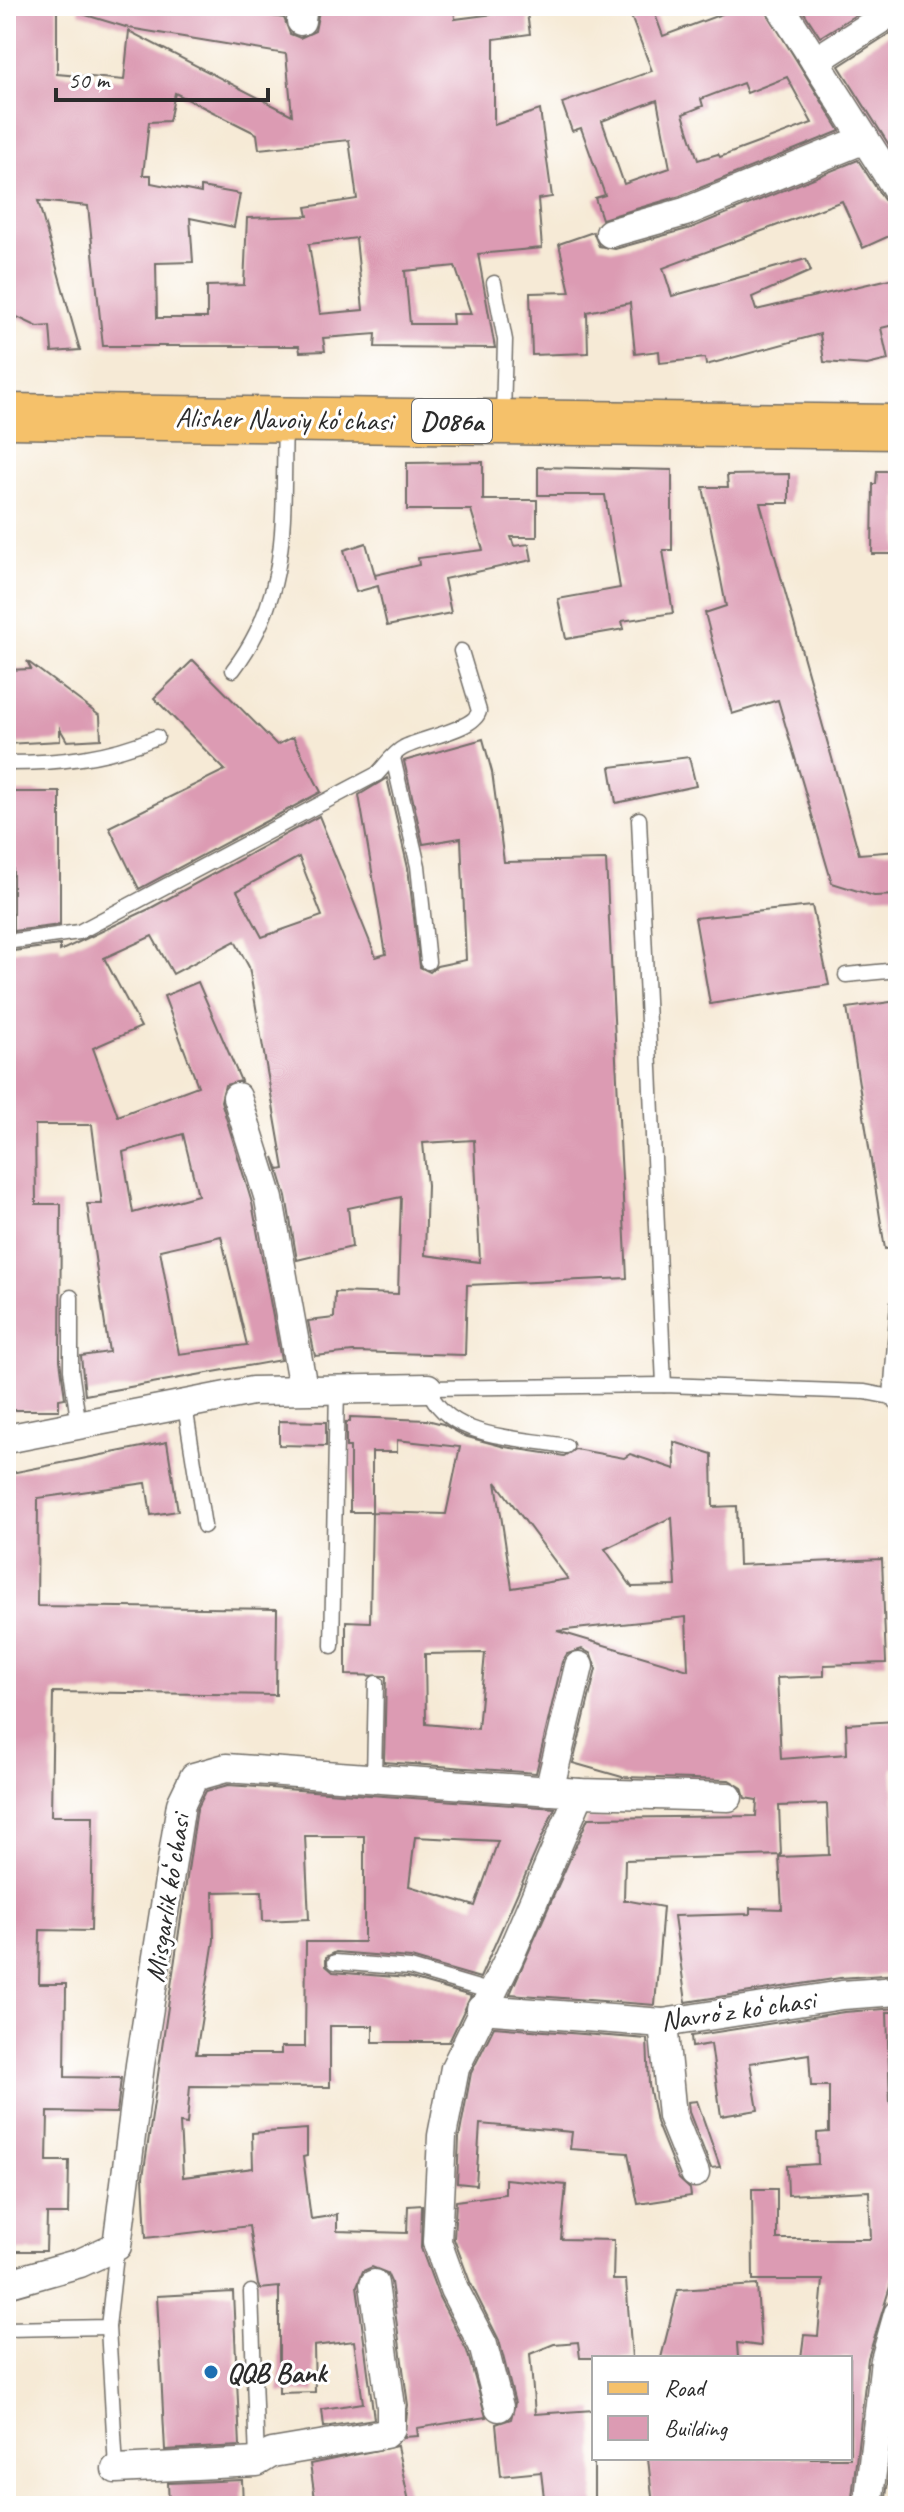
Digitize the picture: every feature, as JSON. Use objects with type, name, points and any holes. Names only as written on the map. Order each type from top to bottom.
[{"type":"main road","name":"Alisher Navoiy koʻchasi","points":[[6,416],[898,427]]},
{"type":"street","points":[[780,6],[898,191]]},
{"type":"street","points":[[815,61],[898,8]]},
{"type":"street","points":[[610,233],[685,212],[865,139]]},
{"type":"street","points":[[237,1097],[269,1199],[303,1388]]},
{"type":"street","points":[[6,1439],[252,1391],[337,1387],[428,1388]]},
{"type":"street","points":[[549,1791],[579,1666]]},
{"type":"street","name":"Misgarlik koʻchasi","points":[[117,2246],[140,2065],[179,1818],[187,1786],[204,1772],[226,1768],[580,1793],[728,1797]]},
{"type":"street","points":[[499,2407],[483,2345],[454,2289],[437,2242],[442,2136],[453,2081],[580,1793]]},
{"type":"street","name":"Navroʻz koʻchasi","points":[[487,2000],[663,2023],[842,1995],[898,1991]]},
{"type":"street","points":[[663,2023],[672,2116],[695,2173]]},
{"type":"street","points":[[6,2284],[80,2263],[117,2246]]},
{"type":"street","points":[[116,2469],[257,2462],[272,2453],[385,2434],[391,2428],[374,2284]]},
{"type":"street","points":[[868,2506],[885,2360],[898,2314]]},
{"type":"lane","points":[[494,283],[505,340],[503,422]]},
{"type":"lane","points":[[233,670],[254,642],[274,594],[282,537],[286,419]]},
{"type":"lane","points":[[6,942],[79,932],[377,774],[395,752],[407,745],[478,718],[479,711],[461,651]]},
{"type":"lane","points":[[6,763],[51,763],[117,754],[157,737]]},
{"type":"lane","points":[[393,758],[418,866],[428,962]]},
{"type":"lane","points":[[639,819],[664,1385]]},
{"type":"lane","points":[[846,975],[898,970]]},
{"type":"lane","points":[[71,1297],[71,1370],[79,1427]]},
{"type":"lane","points":[[566,1446],[455,1423],[434,1403],[428,1388],[664,1385],[865,1392],[895,1401],[898,1303]]},
{"type":"lane","points":[[332,1646],[337,1387]]},
{"type":"lane","points":[[185,1406],[204,1526]]},
{"type":"lane","points":[[374,1777],[376,1683]]},
{"type":"lane","points":[[335,1962],[410,1968],[487,2000]]},
{"type":"lane","points":[[116,2469],[108,2327],[117,2246]]},
{"type":"lane","points":[[251,2292],[257,2462]]},
{"type":"lane","points":[[6,2329],[108,2327]]},
{"type":"building","points":[[6,6],[57,6],[57,74],[124,80],[129,31],[292,115],[286,54],[129,28],[79,13],[80,6],[211,6],[284,18],[290,34],[300,38],[315,31],[320,6],[454,6],[455,19],[502,13],[501,6],[526,6],[530,34],[494,39],[494,125],[540,110],[552,197],[538,199],[542,248],[478,254],[495,348],[375,347],[376,334],[323,338],[325,351],[300,352],[299,346],[103,346],[88,206],[38,201],[80,350],[52,352],[50,326],[38,327],[17,317],[6,301]],"holes":[[[175,93],[257,134],[259,149],[349,140],[357,199],[306,207],[308,216],[247,218],[244,285],[207,286],[207,318],[157,318],[156,263],[193,262],[190,218],[234,227],[240,194],[201,187],[201,193],[151,183],[151,175],[143,175],[149,122],[169,121]],[[356,238],[363,310],[320,314],[309,244]],[[455,266],[471,314],[452,314],[453,324],[410,324],[405,271]]]},
{"type":"building","points":[[627,6],[652,6],[663,36],[722,14],[717,6],[763,6],[840,131],[680,196],[602,219],[595,198],[605,195],[581,128],[572,131],[562,103],[652,71]],"holes":[[[787,77],[812,123],[720,157],[718,154],[698,160],[683,114],[703,106],[701,99],[743,83],[747,93]],[[657,100],[670,168],[624,184],[602,121]]]},
{"type":"building","points":[[800,6],[870,6],[820,37]]},
{"type":"building","points":[[898,28],[898,159],[839,66]]},
{"type":"building","points":[[858,160],[884,200],[898,208],[898,232],[863,248],[842,201],[663,268],[672,296],[806,259],[811,271],[752,297],[756,310],[898,277],[898,324],[881,328],[888,360],[867,365],[824,362],[820,334],[706,365],[705,358],[660,363],[659,351],[635,354],[630,303],[587,312],[588,353],[532,355],[530,293],[570,292],[559,244],[593,232],[599,246],[615,249],[691,228]]},
{"type":"building","points":[[483,462],[483,500],[537,500],[537,537],[511,537],[514,546],[529,544],[532,560],[444,579],[451,613],[387,626],[378,586],[356,592],[344,550],[366,543],[376,579],[375,575],[419,565],[418,558],[483,550],[471,510],[407,510],[407,463]]},
{"type":"building","points":[[538,467],[672,470],[672,550],[663,550],[673,613],[622,621],[624,629],[566,639],[558,599],[620,588],[605,495],[538,495]]},
{"type":"building","points":[[877,471],[898,471],[898,554],[872,554],[873,484],[876,484]]},
{"type":"building","points":[[789,474],[789,503],[760,503],[859,854],[898,851],[898,895],[874,896],[832,883],[778,700],[732,714],[718,664],[705,613],[726,606],[703,487],[728,487],[727,475]]},
{"type":"building","points":[[193,660],[277,745],[293,737],[321,792],[139,889],[109,827],[225,770],[154,698]]},
{"type":"building","points":[[27,661],[100,716],[101,739],[67,741],[60,729],[60,741],[6,744],[6,670],[31,669]]},
{"type":"building","points":[[483,739],[492,772],[504,862],[606,860],[627,1278],[467,1285],[465,1355],[353,1352],[315,1356],[308,1321],[334,1318],[335,1292],[398,1294],[401,1197],[348,1208],[352,1247],[297,1260],[286,1196],[274,1157],[279,1170],[284,1169],[249,967],[235,941],[173,974],[152,936],[104,958],[141,1027],[93,1048],[118,1116],[198,1086],[164,996],[198,982],[241,1081],[225,1085],[221,1101],[252,1203],[281,1360],[85,1395],[81,1356],[109,1352],[87,1204],[102,1204],[92,1125],[35,1125],[36,1204],[61,1204],[60,1360],[65,1398],[59,1399],[59,1410],[6,1410],[6,952],[60,945],[60,951],[149,909],[319,816],[376,957],[386,954],[359,795],[387,778],[408,868],[420,967],[430,972],[437,966],[466,960],[461,838],[423,844],[404,761]],"holes":[[[299,857],[322,916],[262,937],[237,891]],[[183,1134],[198,1195],[133,1213],[123,1152]],[[474,1140],[480,1262],[425,1255],[427,1185],[423,1143]],[[221,1236],[247,1345],[179,1354],[160,1250]]]},
{"type":"building","points":[[689,757],[696,786],[616,803],[610,767]]},
{"type":"building","points":[[13,792],[60,792],[60,925],[13,931]]},
{"type":"building","points":[[812,906],[829,985],[710,1004],[695,918]]},
{"type":"building","points":[[898,1001],[898,1248],[885,1249],[847,1008]]},
{"type":"building","points":[[350,1417],[427,1420],[443,1424],[464,1436],[505,1447],[564,1456],[575,1449],[624,1458],[630,1454],[675,1469],[674,1442],[712,1454],[713,1507],[737,1506],[739,1565],[882,1559],[886,1663],[824,1665],[824,1676],[777,1678],[781,1759],[847,1754],[846,1724],[896,1721],[898,1767],[892,1768],[898,1849],[898,1974],[840,1978],[686,2002],[674,1916],[750,1914],[750,1908],[782,1909],[779,1857],[829,1855],[827,1804],[779,1806],[781,1855],[625,1860],[624,1900],[663,1907],[655,2005],[510,1994],[588,1818],[756,1816],[757,1800],[745,1798],[742,1788],[729,1780],[622,1777],[573,1763],[596,1669],[591,1654],[582,1649],[567,1654],[562,1662],[536,1773],[384,1762],[386,1676],[346,1675],[346,1621],[370,1622],[372,1512],[350,1512],[350,1447],[346,1447],[346,1422],[350,1422]],"holes":[[[397,1440],[460,1447],[446,1514],[372,1512],[372,1452],[397,1452]],[[496,1482],[568,1579],[512,1588]],[[672,1517],[676,1586],[632,1587],[605,1549]],[[686,1617],[688,1670],[557,1631]],[[485,1653],[478,1729],[426,1724],[425,1654]]]},
{"type":"building","points":[[279,1421],[326,1422],[326,1446],[279,1445]]},
{"type":"building","points":[[167,1442],[178,1511],[151,1515],[146,1483],[38,1498],[37,1606],[277,1609],[276,1695],[53,1692],[51,1816],[93,1816],[91,1931],[40,1930],[39,1984],[66,1984],[65,2077],[121,2078],[117,2113],[48,2112],[47,2161],[69,2161],[68,2214],[47,2214],[46,2251],[6,2251],[6,1474]]},
{"type":"building","points":[[228,1785],[555,1808],[480,1978],[411,1958],[336,1952],[326,1957],[326,1966],[333,1972],[408,1978],[471,1996],[449,2042],[373,2042],[373,2026],[330,2026],[330,2087],[190,2086],[187,2124],[180,2123],[183,2177],[253,2168],[252,2133],[307,2129],[307,2156],[303,2157],[311,2219],[337,2215],[337,2231],[407,2233],[408,2206],[422,2205],[421,2248],[439,2297],[467,2351],[486,2417],[417,2428],[418,2436],[404,2437],[408,2405],[391,2282],[387,2273],[372,2267],[363,2271],[357,2286],[374,2419],[324,2427],[322,2409],[363,2403],[354,2341],[314,2346],[315,2392],[279,2393],[279,2287],[260,2289],[258,2285],[249,2226],[146,2238],[143,2177],[197,1809],[206,1791]],"holes":[[[305,1836],[364,1836],[364,1942],[306,1942],[305,2047],[281,2047],[281,2054],[196,2054],[214,1940],[213,1892],[262,1891],[263,1921],[309,1919]],[[415,1837],[498,1841],[475,1906],[409,1886]]]},
{"type":"building","points":[[898,2008],[898,2012],[887,2012],[890,2103],[898,2102],[898,2261],[868,2358],[851,2506],[653,2506],[648,2460],[852,2460],[852,2356],[801,2356],[804,2335],[818,2336],[823,2280],[753,2280],[752,2189],[777,2189],[777,2239],[871,2239],[869,2191],[788,2195],[787,2166],[818,2164],[817,2133],[829,2132],[829,2086],[811,2086],[809,2054],[750,2063],[758,2110],[721,2116],[711,2044],[692,2047],[691,2036],[844,2012]]},
{"type":"building","points":[[494,2027],[647,2039],[649,2085],[656,2122],[679,2179],[690,2189],[691,2196],[638,2204],[628,2153],[570,2149],[572,2132],[480,2124],[476,2185],[457,2183],[459,2138],[471,2073]]},
{"type":"building","points":[[697,2101],[720,2167],[711,2168],[689,2112],[688,2102]]},
{"type":"building","points":[[505,2179],[566,2185],[561,2239],[614,2240],[613,2280],[626,2280],[632,2356],[580,2358],[578,2342],[554,2344],[530,2354],[535,2414],[592,2410],[594,2506],[545,2506],[541,2472],[501,2476],[496,2424],[511,2419],[515,2403],[499,2340],[470,2282],[454,2239],[456,2201],[505,2194]]},
{"type":"building","points":[[757,2285],[761,2346],[737,2343],[738,2356],[662,2356],[678,2290]]},
{"type":"building","points":[[233,2292],[240,2446],[165,2450],[157,2296]]},
{"type":"building","points":[[898,2395],[898,2506],[885,2506]]},
{"type":"building","points":[[397,2446],[410,2506],[316,2506],[310,2464]]},
{"type":"building","points":[[242,2480],[243,2506],[169,2506],[168,2483]]},
{"type":"place","name":"QQB Bank","points":[[211,2372]]}]
